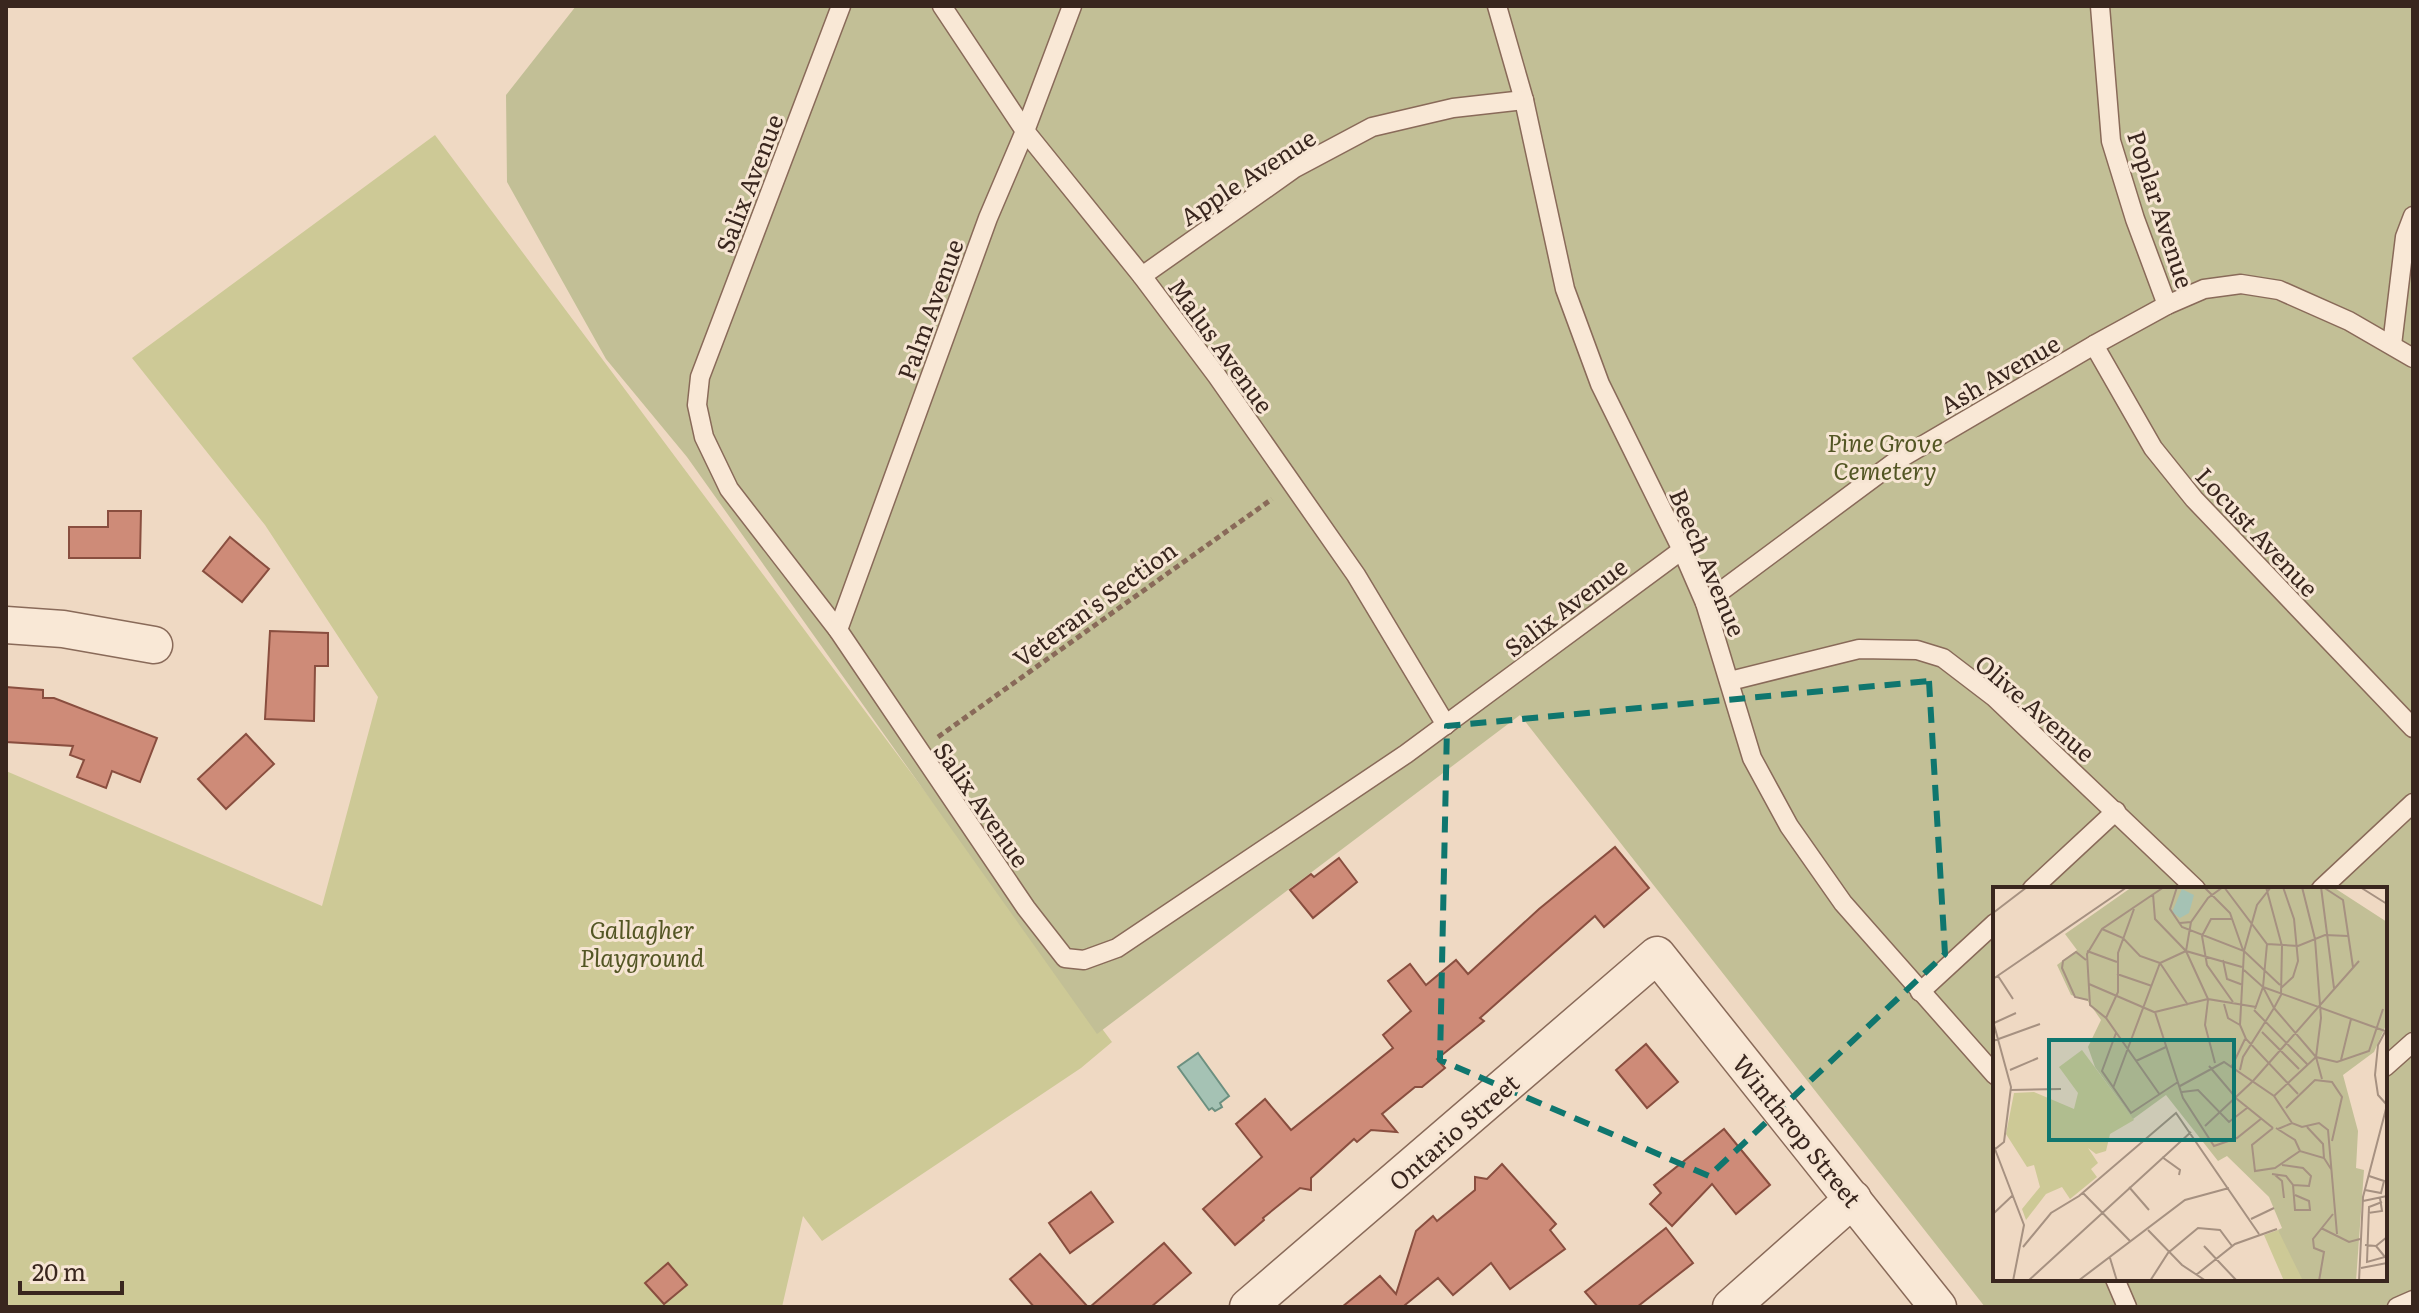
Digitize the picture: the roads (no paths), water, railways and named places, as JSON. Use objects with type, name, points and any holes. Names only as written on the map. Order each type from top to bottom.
[{"type":"street","points":[[6,625],[63,629],[154,645]]},
{"type":"street","name":"Winthrop Street","points":[[1657,955],[1938,1307]]},
{"type":"street","name":"Ontario Street","points":[[1248,1307],[1657,955]]},
{"type":"street","points":[[1731,1307],[1853,1199]]},
{"type":"lane","name":"Salix Avenue","points":[[841,6],[700,377],[697,405],[704,437],[729,489],[838,630],[1026,908],[1065,958],[1084,960],[1117,948],[1446,725],[1682,550]]},
{"type":"lane","name":"Malus Avenue","points":[[942,6],[1025,131],[1142,276],[1217,376],[1356,575],[1446,725]]},
{"type":"lane","name":"Palm Avenue","points":[[838,630],[988,218],[1072,6]]},
{"type":"lane","name":"Beech Avenue","points":[[1497,6],[1524,100],[1565,289],[1600,384],[1705,603],[1752,758],[1789,826],[1843,903],[1993,1073]]},
{"type":"lane","name":"Poplar Avenue","points":[[2100,6],[2111,141],[2135,219],[2167,305],[2204,289],[2241,284],[2279,290],[2349,321],[2413,358]]},
{"type":"lane","name":"Apple Avenue","points":[[1142,276],[1295,168],[1372,127],[1453,108],[1524,100]]},
{"type":"lane","points":[[2392,345],[2405,237],[2413,216]]},
{"type":"lane","name":"Ash Avenue","points":[[1705,603],[1896,461],[2167,305]]},
{"type":"lane","name":"Locust Avenue","points":[[2094,345],[2153,448],[2194,499],[2413,728]]},
{"type":"lane","name":"Olive Avenue","points":[[1730,681],[1859,649],[1917,650],[1943,658],[1994,697],[2194,887]]},
{"type":"lane","points":[[2323,887],[2413,803]]},
{"type":"lane","points":[[2034,887],[2116,811]]},
{"type":"lane","points":[[1920,992],[1993,925]]},
{"type":"lane","points":[[2387,1065],[2413,1042]]},
{"type":"lane","points":[[2116,1281],[2127,1307]]},
{"type":"lane","points":[[2397,1307],[2413,1300]]},
{"type":"park label","name":"Pine Grove Cemetery","points":[[1885,455]]},
{"type":"park label","name":"Gallagher Playground","points":[[642,942]]}]
